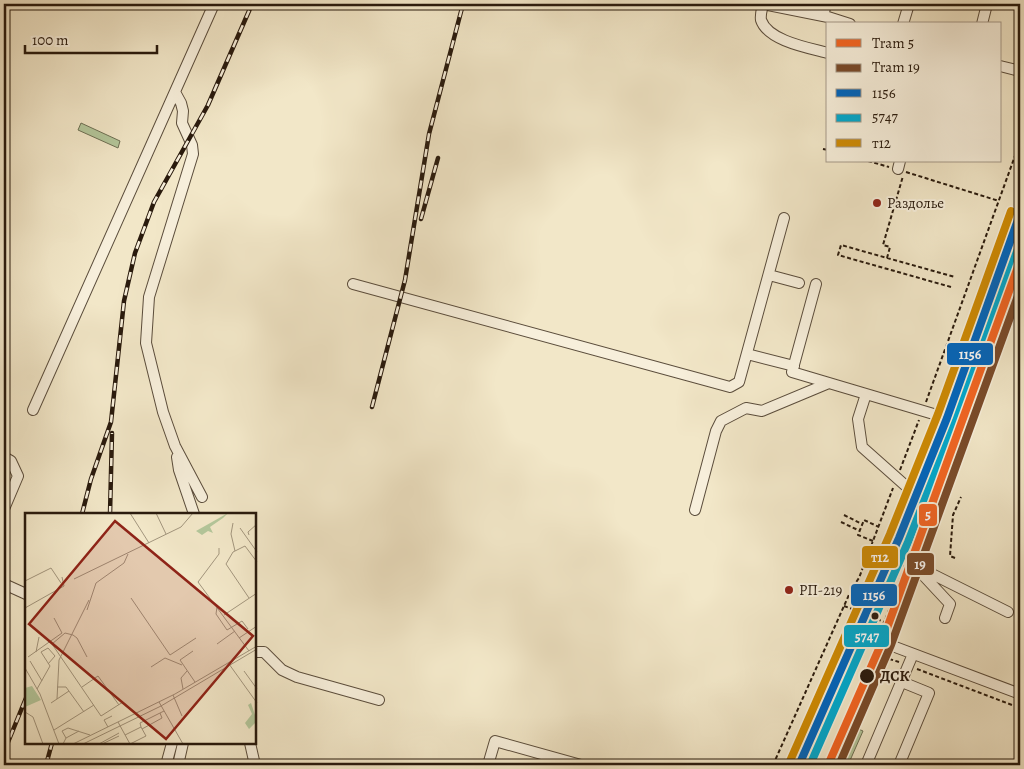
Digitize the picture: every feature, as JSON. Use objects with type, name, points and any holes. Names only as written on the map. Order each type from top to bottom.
[{"type":"main road","points":[[799,765],[892,554],[946,418],[1020,214]]},
{"type":"street","points":[[33,410],[214,4]]},
{"type":"street","points":[[826,52],[785,41],[775,36],[762,22],[760,17],[763,4],[843,22]]},
{"type":"street","points":[[823,16],[826,4]]},
{"type":"street","points":[[904,22],[909,4]]},
{"type":"street","points":[[983,22],[988,4]]},
{"type":"street","points":[[1002,66],[1020,71]]},
{"type":"street","points":[[175,92],[183,111],[182,124],[194,154],[149,297],[146,343],[163,412],[175,446],[202,497]]},
{"type":"street","points":[[353,284],[730,387],[739,382],[784,218]]},
{"type":"street","points":[[769,275],[799,283]]},
{"type":"street","points":[[816,284],[792,372],[946,418]]},
{"type":"street","points":[[747,354],[794,366]]},
{"type":"street","points":[[695,510],[716,431],[721,421],[746,408],[762,411],[829,383]]},
{"type":"street","points":[[866,394],[858,419],[862,447],[916,494]]},
{"type":"street","points":[[175,446],[179,470],[194,513]]},
{"type":"street","points":[[4,457],[11,461],[18,476],[4,509]]},
{"type":"street","points":[[892,554],[1008,612]]},
{"type":"street","points":[[920,567],[922,574],[950,604],[945,618]]},
{"type":"street","points":[[4,584],[25,594]]},
{"type":"street","points":[[858,633],[1020,694]]},
{"type":"street","points":[[256,652],[264,652],[282,670],[297,677],[379,700]]},
{"type":"street","points":[[866,765],[913,654]]},
{"type":"street","points":[[900,765],[929,693],[902,682]]},
{"type":"street","points":[[488,765],[495,741],[581,765]]},
{"type":"street","points":[[166,765],[172,744]]},
{"type":"street","points":[[178,765],[183,744]]},
{"type":"street","points":[[250,744],[255,765]]},
{"type":"path","points":[[773,765],[852,588],[860,578],[1020,142]]},
{"type":"path","points":[[876,162],[899,165]]},
{"type":"path","points":[[887,258],[890,247],[884,245],[904,171],[999,201]]},
{"type":"path","points":[[951,287],[838,255],[841,245],[955,277]]},
{"type":"path","points":[[955,558],[950,556],[953,515],[961,497]]},
{"type":"path","points":[[844,515],[862,524]]},
{"type":"path","points":[[873,541],[858,534],[862,524],[864,520],[879,526]]},
{"type":"path","points":[[841,522],[860,531]]},
{"type":"path","points":[[878,641],[908,561]]},
{"type":"path","points":[[844,606],[855,610]]},
{"type":"path","points":[[877,619],[884,623]]},
{"type":"path","points":[[883,657],[1020,708]]},
{"type":"green space","points":[[81,123],[120,141],[118,148],[78,130]]},
{"type":"green space","points":[[854,727],[863,731],[848,765],[837,765]]},
{"type":"railway","points":[[82,513],[91,479],[111,422],[124,301],[135,253],[154,202],[208,105],[252,4]]},
{"type":"railway","points":[[372,407],[405,280],[429,134],[463,4]]},
{"type":"railway","points":[[421,219],[438,158]]},
{"type":"railway","points":[[110,513],[112,433]]},
{"type":"railway","points":[[4,752],[25,700]]},
{"type":"railway","points":[[46,765],[52,744]]},
{"type":"tram line","name":"5","points":[[828,765],[882,642],[1020,261]]},
{"type":"tram line","name":"19","points":[[839,765],[891,645],[1020,290]]},
{"type":"transit line","name":"т12","points":[[790,761],[890,534],[938,414],[1011,211]]},
{"type":"transit line","name":"1156","points":[[799,765],[899,538],[947,418],[1020,214]]},
{"type":"transit line","name":"5747","points":[[810,765],[908,542],[956,421],[1020,243]]},
{"type":"place","name":"Раздолье","points":[[877,203]]},
{"type":"place","name":"РП-219","points":[[789,590]]},
{"type":"place","name":"ДСК","points":[[867,676]]}]
